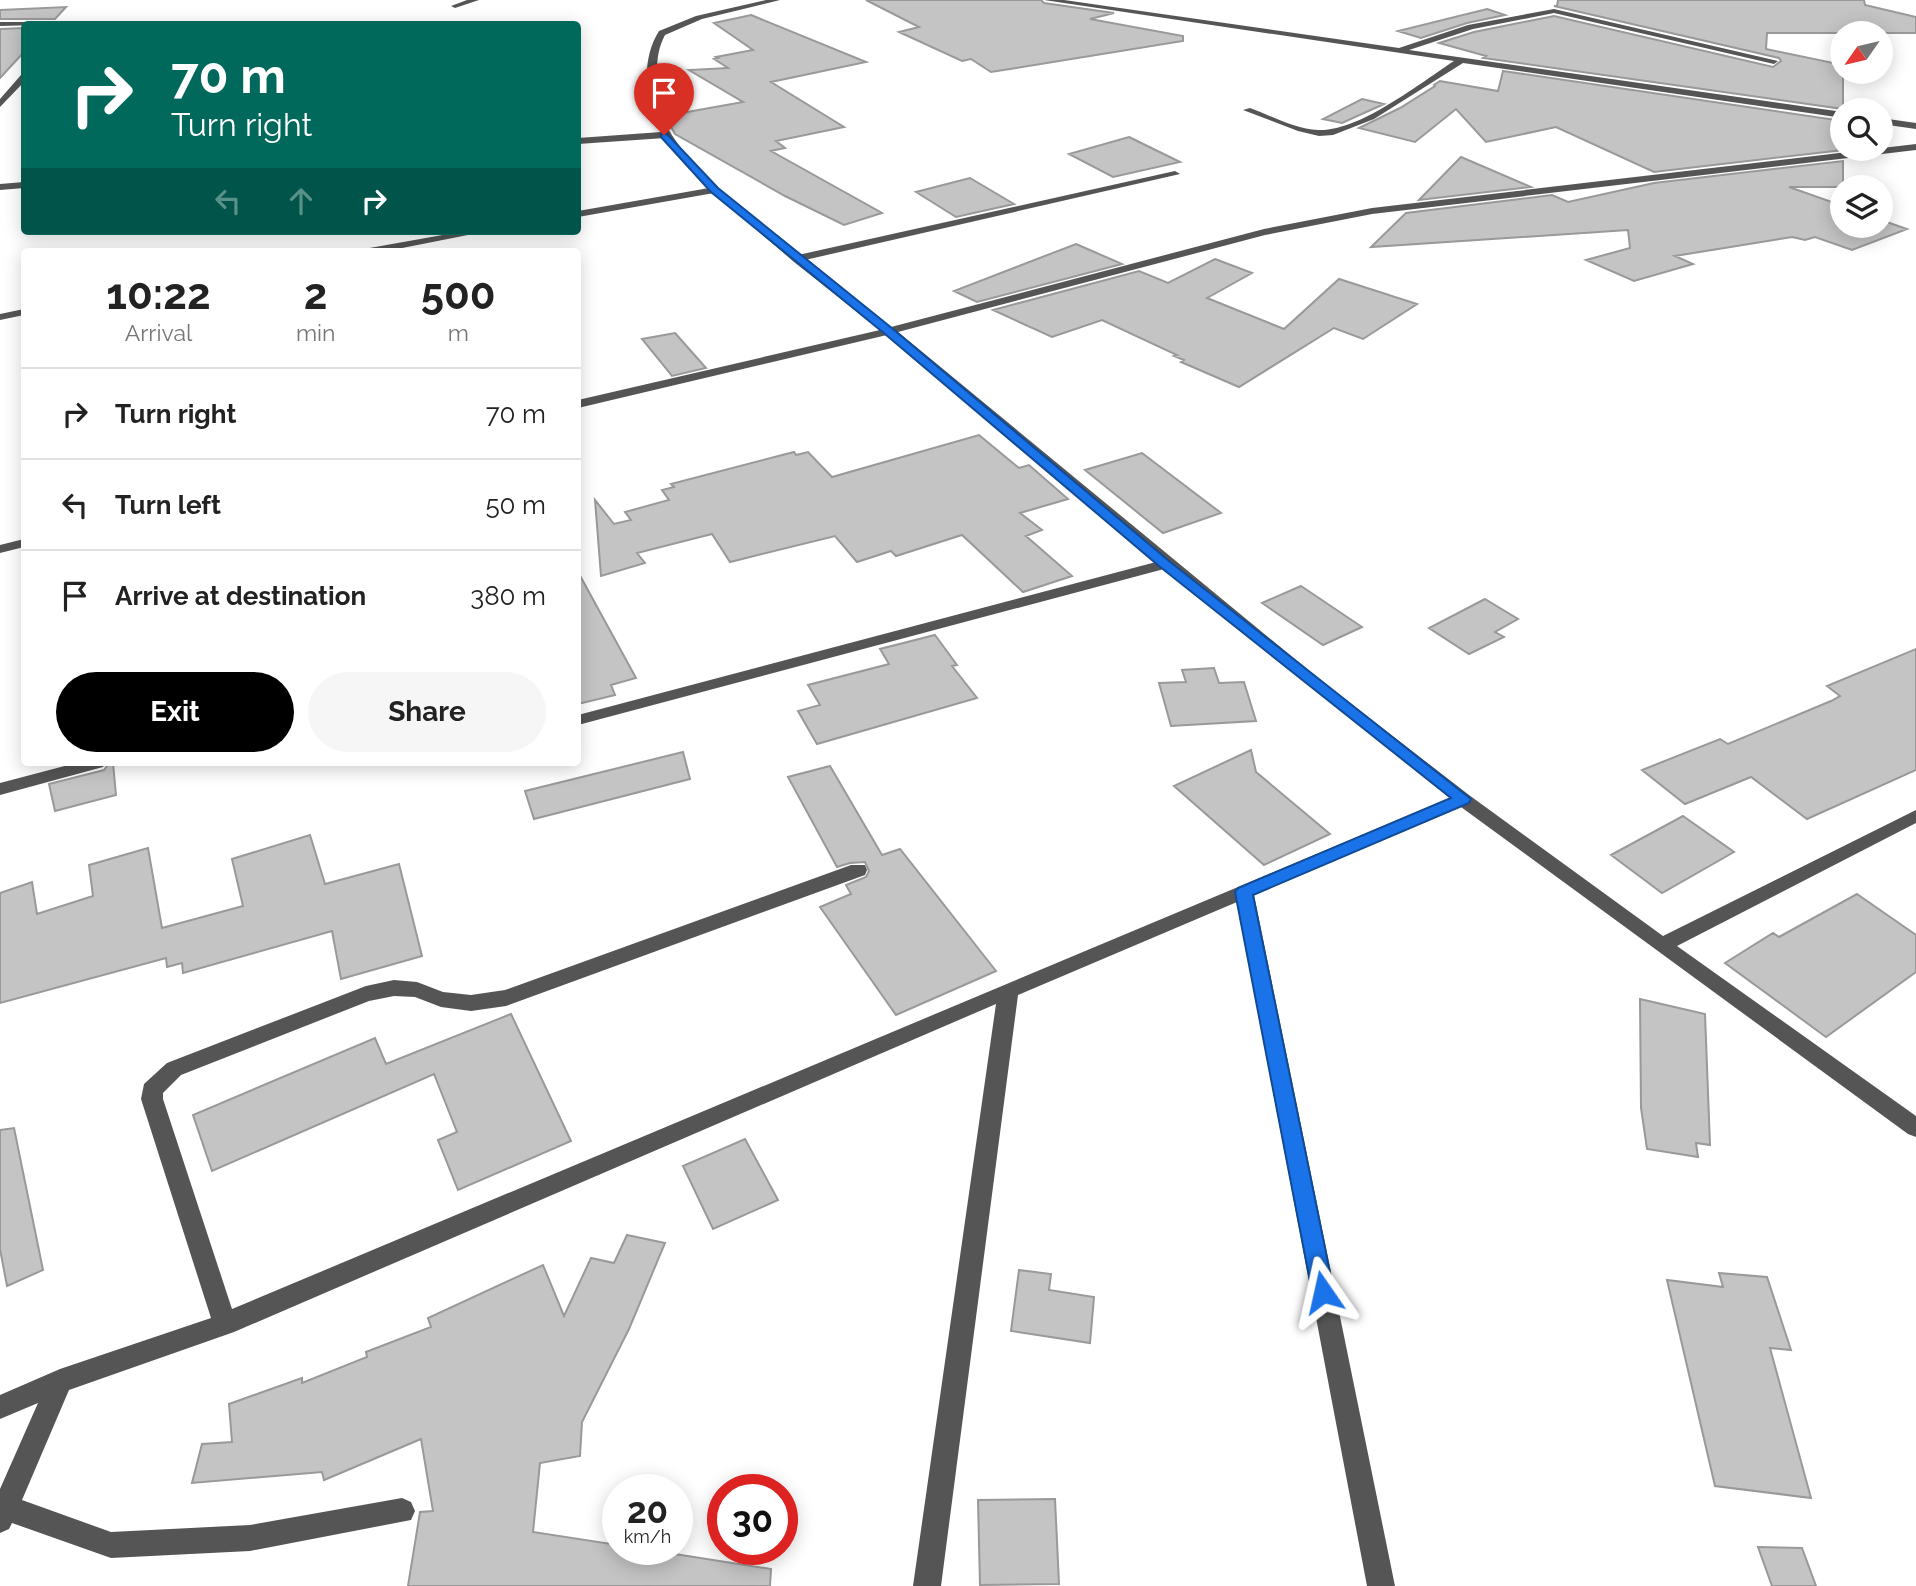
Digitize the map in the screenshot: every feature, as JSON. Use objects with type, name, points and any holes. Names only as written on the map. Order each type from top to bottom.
[{"type":"street","points":[[455,6],[475,0]]},
{"type":"street","points":[[776,0],[683,23],[660,35],[651,85],[653,108],[664,135],[714,190],[889,331],[1164,564],[1463,799],[1916,1128]]},
{"type":"street","points":[[1048,0],[1830,113]]},
{"type":"street","points":[[1397,50],[1471,27],[1553,11],[1774,61]]},
{"type":"street","points":[[0,24],[21,24]]},
{"type":"street","points":[[1247,110],[1318,133],[1339,132],[1415,90],[1461,60]]},
{"type":"street","points":[[0,104],[21,80]]},
{"type":"street","points":[[1893,123],[1916,126]]},
{"type":"street","points":[[581,141],[664,135]]},
{"type":"street","points":[[581,403],[889,331],[1264,232],[1372,211],[1916,147]]},
{"type":"street","points":[[799,258],[1175,174]]},
{"type":"street","points":[[0,187],[21,185]]},
{"type":"street","points":[[581,213],[714,190]]},
{"type":"street","points":[[387,248],[460,235]]},
{"type":"street","points":[[0,317],[21,313]]},
{"type":"street","points":[[0,549],[21,544]]},
{"type":"street","points":[[581,719],[1164,564]]},
{"type":"street","points":[[0,789],[86,766]]},
{"type":"street","points":[[0,1407],[60,1381],[225,1324],[1463,799]]},
{"type":"street","points":[[1662,946],[1916,816]]},
{"type":"street","points":[[225,1324],[152,1099],[152,1090],[174,1069],[366,995],[394,988],[417,990],[441,999],[471,1003],[506,998],[858,870]]},
{"type":"street","points":[[1244,892],[1381,1586]]},
{"type":"street","points":[[927,1586],[1008,992]]},
{"type":"street","points":[[60,1381],[3,1514],[111,1545],[250,1538],[402,1511]]},
{"type":"building","points":[[866,0],[1041,0],[1044,3],[1114,13],[1090,19],[1183,36],[1183,41],[991,72],[971,59],[962,61],[899,32],[919,27]]},
{"type":"building","points":[[1558,0],[1864,0],[1865,5],[1916,17],[1916,33],[1894,33],[1894,21],[1830,21],[1830,33],[1767,33],[1766,49],[1830,62],[1830,84],[1843,84],[1843,98],[1830,98],[1830,107],[1483,58],[1486,56],[1439,43],[1474,32],[1554,16],[1773,67],[1781,61],[1779,58],[1554,6],[1557,6]]},
{"type":"building","points":[[66,7],[55,19],[0,19],[0,10]]},
{"type":"building","points":[[1487,9],[1505,15],[1467,23],[1421,38],[1398,31]]},
{"type":"building","points":[[751,15],[866,62],[771,82],[844,127],[776,141],[785,148],[771,151],[882,213],[844,225],[785,196],[675,134],[665,116],[743,102],[689,70],[728,68],[714,59],[753,50],[714,23]]},
{"type":"building","points":[[21,28],[21,55],[0,78],[0,29]]},
{"type":"building","points":[[1503,71],[1830,119],[1830,152],[1654,172],[1556,127],[1486,142],[1456,109],[1415,142],[1359,128],[1400,108],[1440,81],[1498,91]]},
{"type":"building","points":[[1362,99],[1384,104],[1342,123],[1323,119]]},
{"type":"building","points":[[1129,137],[1180,162],[1113,177],[1069,154]]},
{"type":"building","points":[[1461,157],[1531,187],[1419,200]]},
{"type":"building","points":[[1843,161],[1843,175],[1830,175],[1830,187],[1789,187],[1830,201],[1830,238],[1883,238],[1852,250],[1815,237],[1805,240],[1792,237],[1675,256],[1693,264],[1634,281],[1586,260],[1630,248],[1628,230],[1371,247],[1406,213],[1552,195],[1568,202],[1654,183]]},
{"type":"building","points":[[970,178],[1014,204],[956,217],[916,192]]},
{"type":"building","points":[[1893,224],[1907,229],[1893,234]]},
{"type":"building","points":[[1076,244],[1122,264],[977,302],[954,291]]},
{"type":"building","points":[[1215,259],[1252,273],[1207,298],[1284,329],[1339,279],[1417,304],[1363,339],[1334,328],[1239,387],[1181,362],[1184,360],[1174,356],[1177,355],[1102,320],[1052,337],[993,310],[1139,271],[1168,283]]},
{"type":"building","points":[[675,333],[706,368],[672,376],[642,339]]},
{"type":"building","points":[[979,435],[1019,468],[1029,465],[1068,499],[1020,513],[1042,530],[1026,536],[1072,576],[1023,592],[962,535],[896,556],[891,551],[857,562],[835,536],[730,562],[712,534],[637,553],[645,563],[601,576],[595,500],[614,524],[631,520],[625,512],[669,500],[662,490],[674,487],[671,484],[794,452],[796,455],[808,452],[832,477]]},
{"type":"building","points":[[1142,453],[1221,513],[1163,533],[1085,470]]},
{"type":"building","points":[[581,577],[636,678],[611,685],[615,695],[581,703]]},
{"type":"building","points":[[1301,586],[1362,627],[1323,645],[1262,603]]},
{"type":"building","points":[[1485,599],[1518,619],[1495,632],[1504,637],[1469,654],[1429,628]]},
{"type":"building","points":[[935,635],[957,665],[952,666],[977,698],[817,744],[798,711],[820,705],[808,685],[889,664],[880,649]]},
{"type":"building","points":[[1916,649],[1916,770],[1807,819],[1751,777],[1685,804],[1642,770],[1720,739],[1728,744],[1831,701],[1840,696],[1827,686]]},
{"type":"building","points":[[1214,668],[1219,683],[1244,682],[1256,721],[1171,726],[1159,683],[1186,682],[1182,670]]},
{"type":"building","points":[[1251,750],[1256,772],[1330,834],[1264,865],[1174,786]]},
{"type":"building","points":[[683,752],[690,779],[534,819],[525,791]]},
{"type":"building","points":[[107,766],[113,766],[116,795],[55,811],[49,784],[104,770]]},
{"type":"building","points":[[830,766],[882,855],[900,849],[996,971],[896,1015],[820,907],[851,894],[846,885],[866,877],[869,871],[865,862],[837,867],[788,777]]},
{"type":"building","points":[[1683,816],[1734,852],[1662,893],[1611,855]]},
{"type":"building","points":[[310,835],[325,884],[399,864],[422,956],[341,979],[332,931],[183,973],[182,963],[167,967],[166,958],[0,1003],[0,893],[32,882],[37,914],[93,896],[89,865],[148,848],[162,928],[243,906],[232,859]]},
{"type":"building","points":[[1857,894],[1916,935],[1916,972],[1826,1037],[1725,963],[1773,933],[1779,937]]},
{"type":"building","points":[[1640,999],[1705,1014],[1710,1145],[1696,1143],[1698,1157],[1647,1149],[1641,1108]]},
{"type":"building","points":[[511,1014],[571,1141],[458,1190],[438,1140],[457,1132],[434,1074],[212,1171],[193,1115],[375,1038],[386,1064]]},
{"type":"building","points":[[14,1128],[43,1270],[7,1286],[0,1249],[0,1130]]},
{"type":"building","points":[[745,1139],[778,1200],[713,1229],[683,1166]]},
{"type":"building","points":[[627,1235],[665,1243],[629,1329],[582,1422],[580,1456],[540,1463],[533,1532],[602,1543],[602,1565],[693,1565],[693,1557],[707,1559],[707,1565],[745,1565],[771,1569],[770,1586],[408,1586],[420,1512],[433,1511],[421,1439],[324,1480],[322,1472],[192,1483],[202,1444],[232,1442],[229,1404],[302,1378],[302,1383],[367,1357],[366,1352],[431,1327],[428,1318],[543,1265],[564,1316],[591,1258],[614,1263]]},
{"type":"building","points":[[1019,1270],[1051,1274],[1049,1290],[1094,1297],[1090,1343],[1011,1331]]},
{"type":"building","points":[[1719,1273],[1767,1277],[1791,1350],[1770,1348],[1811,1498],[1715,1486],[1667,1280],[1723,1287]]},
{"type":"building","points":[[1055,1499],[1059,1584],[980,1585],[978,1500]]},
{"type":"building","points":[[1758,1547],[1802,1548],[1816,1586],[1772,1586]]},
{"type":"route","points":[[664,135],[714,190],[889,331],[1164,564],[1463,799],[1244,892],[1323,1292]]}]
